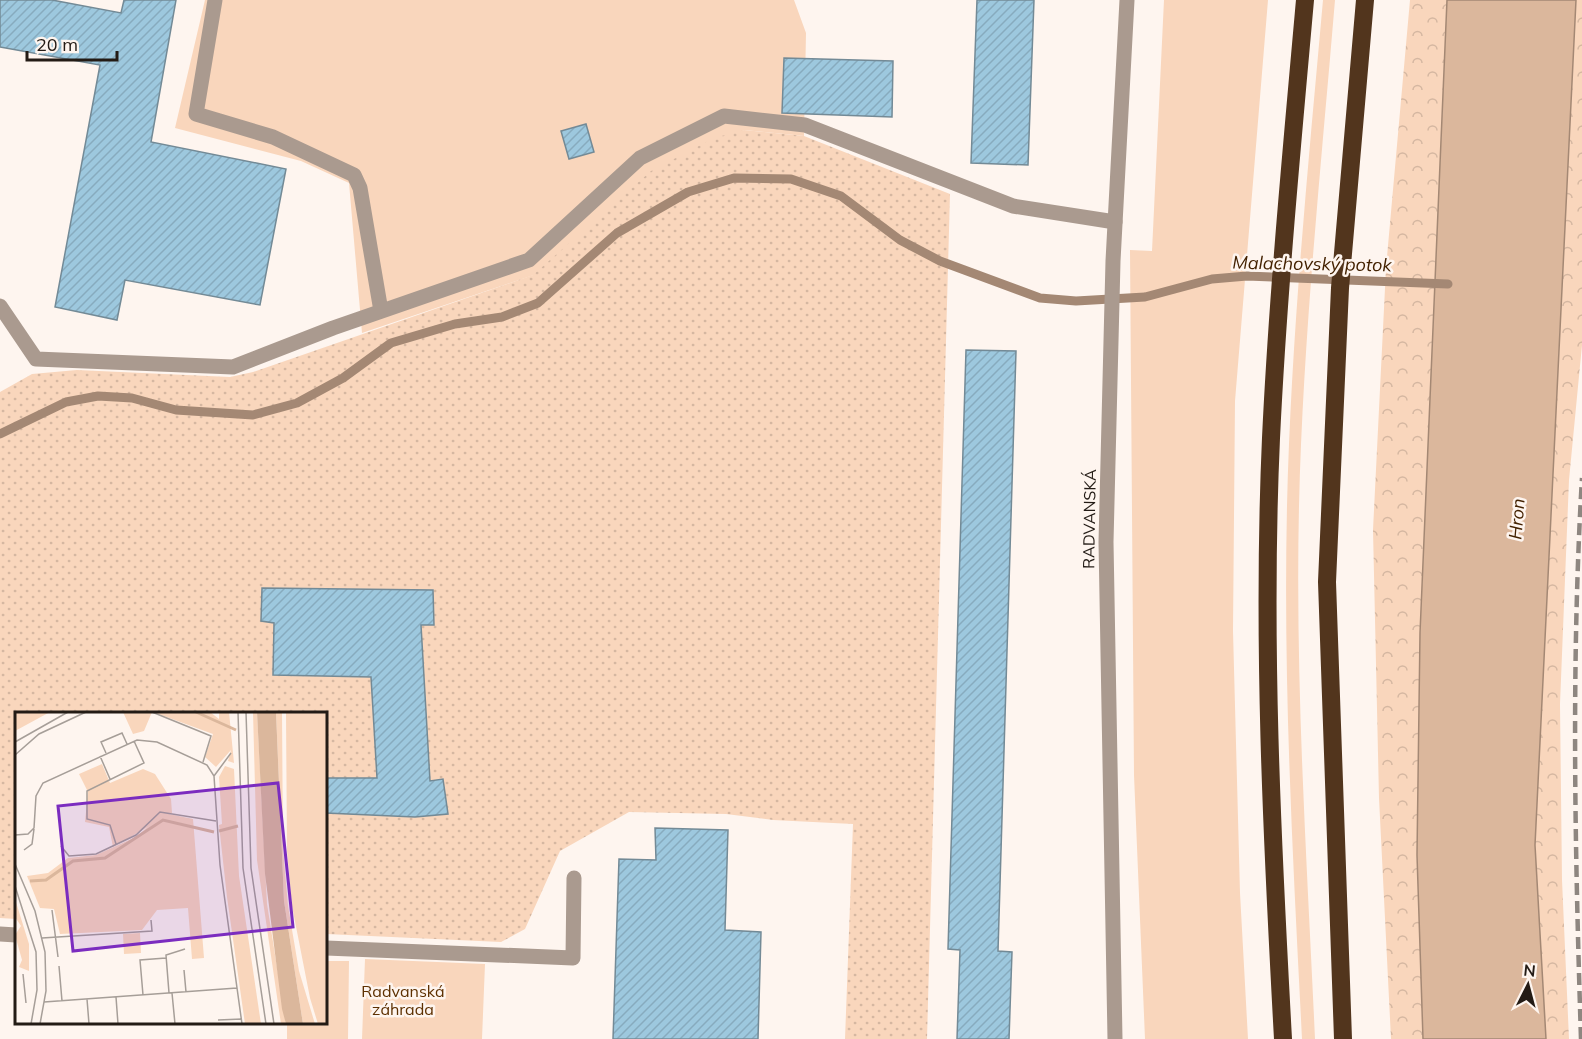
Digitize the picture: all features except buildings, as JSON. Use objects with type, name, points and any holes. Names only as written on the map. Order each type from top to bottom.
[{"type":"highway","points":[[1284,1039],[1274,828],[1268,577],[1271,439],[1282,265],[1305,0]]},
{"type":"highway","points":[[1343,1039],[1327,582],[1340,288],[1365,0]]},
{"type":"street","points":[[215,0],[196,114],[273,137],[354,175],[360,188],[381,311]]},
{"type":"street","name":"RADVANSKÁ","points":[[1115,1039],[1106,542],[1113,261],[1127,0]]},
{"type":"street","points":[[0,306],[36,359],[233,367],[381,311],[529,260],[640,158],[724,116],[805,125],[1013,206],[1115,222]]},
{"type":"street","points":[[327,948],[573,958],[574,878]]},
{"type":"street","points":[[0,934],[15,935]]},
{"type":"green space","points":[[205,0],[794,0],[806,33],[804,136],[744,130],[552,259],[534,275],[362,333],[349,183],[301,161],[175,128]]},
{"type":"green space","points":[[1164,0],[1268,0],[1235,401],[1233,631],[1240,893],[1248,1039],[1145,1039],[1134,775],[1130,250],[1152,251]]},
{"type":"green space","points":[[1323,0],[1335,0],[1308,316],[1299,506],[1300,706],[1315,1039],[1302,1039],[1292,839],[1286,639],[1287,506],[1296,316]]},
{"type":"green space","points":[[1410,0],[1447,0],[1420,633],[1417,855],[1423,1039],[1391,1039],[1379,798],[1373,530],[1386,268]]},
{"type":"green space","points":[[1576,0],[1582,0],[1582,345],[1569,480],[1560,704],[1562,880],[1569,1039],[1546,1039],[1535,845]]},
{"type":"green space","points":[[744,130],[804,136],[950,194],[927,1039],[845,1039],[853,824],[773,820],[726,814],[629,812],[560,851],[525,929],[501,942],[327,934],[327,712],[15,712],[15,919],[0,918],[0,392],[32,374],[77,370],[230,377],[253,372],[533,275],[651,171],[714,138]]},
{"type":"green space","name":"Radvanská záhrada","points":[[365,959],[485,964],[482,1039],[362,1039]]},
{"type":"green space","points":[[327,961],[349,961],[348,1039],[287,1039],[287,1024],[327,1024]]},
{"type":"water","name":"Hron","points":[[1447,0],[1576,0],[1535,845],[1546,1039],[1423,1039],[1417,855],[1420,633]]},
{"type":"waterway","name":"Malachovský potok","points":[[0,434],[66,402],[98,396],[132,398],[176,410],[253,415],[297,403],[343,378],[391,343],[455,324],[502,317],[538,303],[617,233],[688,192],[734,178],[791,179],[841,196],[900,240],[940,261],[1040,298],[1076,301],[1145,297],[1212,279],[1247,276],[1448,284]]},
{"type":"railway","points":[[1581,1039],[1575,688],[1582,478]]}]
